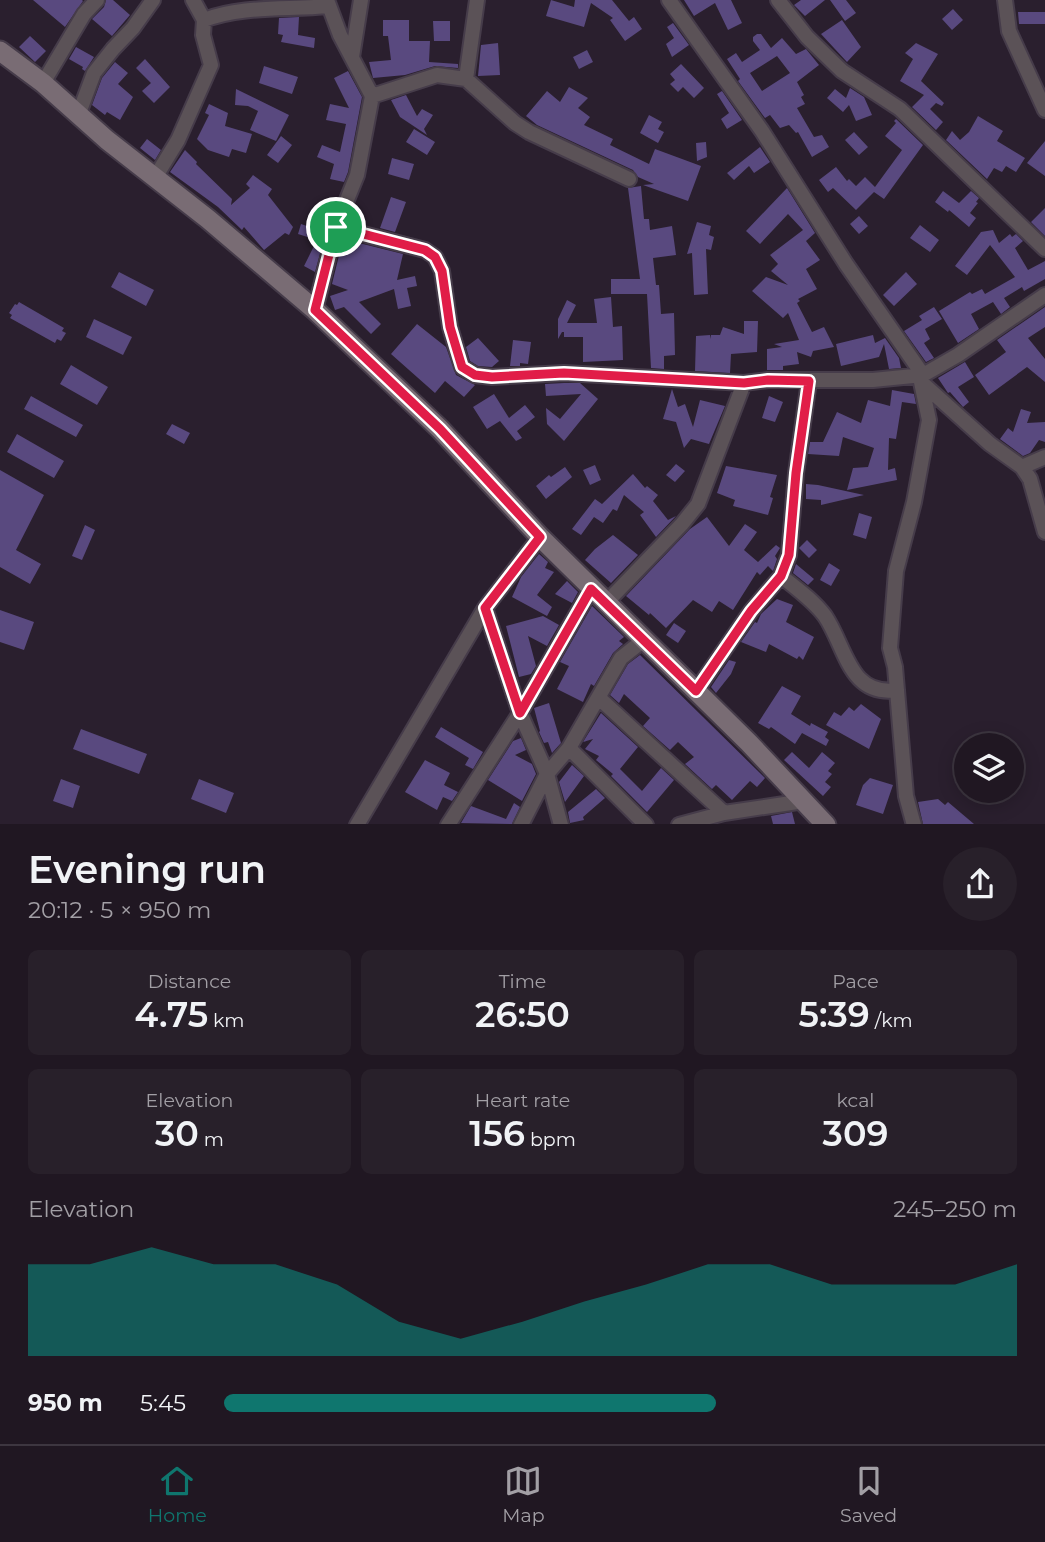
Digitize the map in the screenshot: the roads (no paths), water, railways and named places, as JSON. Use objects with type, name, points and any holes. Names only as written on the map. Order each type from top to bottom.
[{"type":"main road","points":[[0,51],[43,83],[107,140],[156,176],[315,310],[440,429],[540,537],[645,639],[826,824]]},
{"type":"street","points":[[43,83],[84,14],[97,0]]},
{"type":"street","points":[[79,113],[94,73],[153,0]]},
{"type":"street","points":[[156,176],[178,139],[210,69],[211,60],[203,35],[204,20],[193,0]]},
{"type":"street","points":[[352,57],[361,0]]},
{"type":"street","points":[[466,79],[477,0]]},
{"type":"street","points":[[669,0],[762,131],[922,378],[990,444],[1022,467],[1030,479],[1045,533]]},
{"type":"street","points":[[778,0],[807,37],[842,71],[900,109],[1045,249]]},
{"type":"street","points":[[1005,0],[1009,31],[1045,110]]},
{"type":"street","points":[[204,20],[218,14],[328,3],[340,35],[372,96],[357,175],[336,227],[315,310]]},
{"type":"street","points":[[372,96],[437,75],[466,79],[515,123],[529,132],[629,179]]},
{"type":"street","points":[[336,227],[425,250],[435,257],[442,271],[450,327],[462,367],[475,375],[492,377],[564,373],[744,383],[768,380],[922,378],[1045,295]]},
{"type":"street","points":[[914,824],[906,796],[895,667],[890,648],[895,571],[914,502],[929,419],[922,378]]},
{"type":"street","points":[[696,691],[751,611],[781,576],[789,555],[796,473],[809,381]]},
{"type":"street","points":[[606,603],[682,524],[698,503],[744,383]]},
{"type":"street","points":[[1022,467],[1045,457]]},
{"type":"street","points":[[357,824],[485,608],[540,537]]},
{"type":"street","points":[[781,576],[825,616],[858,679],[882,692],[897,690]]},
{"type":"street","points":[[448,824],[520,713],[591,589]]},
{"type":"street","points":[[485,608],[520,713],[547,774],[561,824]]},
{"type":"street","points":[[521,824],[547,774],[569,748],[621,658],[645,639]]},
{"type":"street","points":[[599,698],[724,813]]},
{"type":"street","points":[[569,748],[646,824]]},
{"type":"street","points":[[679,824],[724,813],[804,801]]}]
